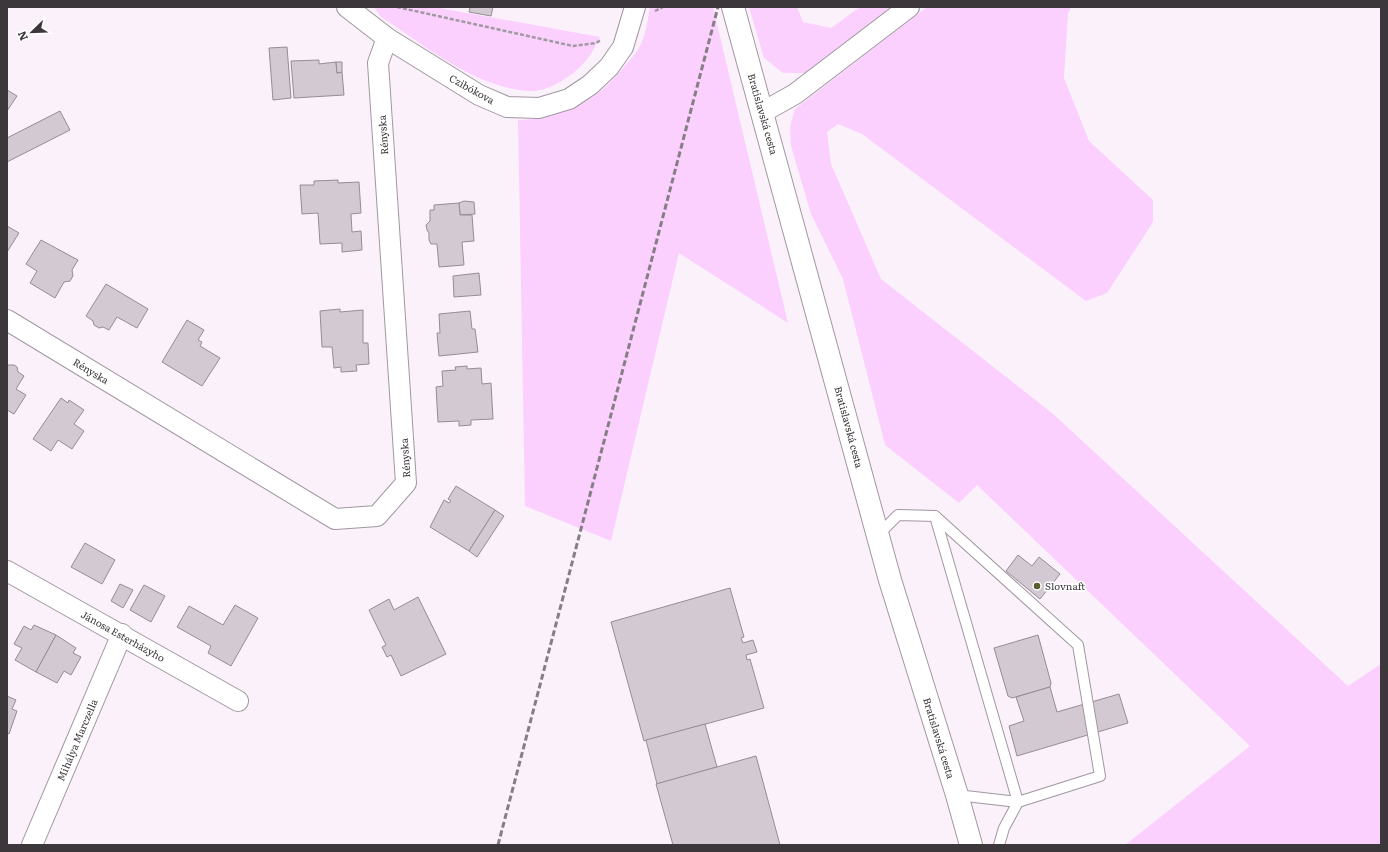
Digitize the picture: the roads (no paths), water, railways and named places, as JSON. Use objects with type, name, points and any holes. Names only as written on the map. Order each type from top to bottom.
[{"type":"street","name":"Bratislavská cesta","points":[[733,7],[890,580],[957,795],[971,845]]},
{"type":"street","points":[[762,112],[795,94],[909,7]]},
{"type":"street","name":"Czibókova","points":[[353,9],[387,38],[479,95],[507,107],[539,108],[569,99],[590,85],[609,67],[623,47],[633,16]]},
{"type":"street","name":"Rényska","points":[[7,320],[335,519],[377,516],[406,483],[378,63],[387,38]]},
{"type":"street","name":"Jánosa Esterházyho","points":[[7,571],[122,634],[238,701]]},
{"type":"street","name":"Mihálya Marczella","points":[[32,845],[122,634]]},
{"type":"lane","points":[[878,535],[898,515],[935,516],[1078,645],[1100,776],[1018,802],[957,795]]},
{"type":"lane","points":[[935,516],[1018,802],[1004,828],[999,845]]},
{"type":"railway","points":[[498,845],[718,7]]},
{"type":"place","name":"Slovnaft","points":[[1037,586]]}]
